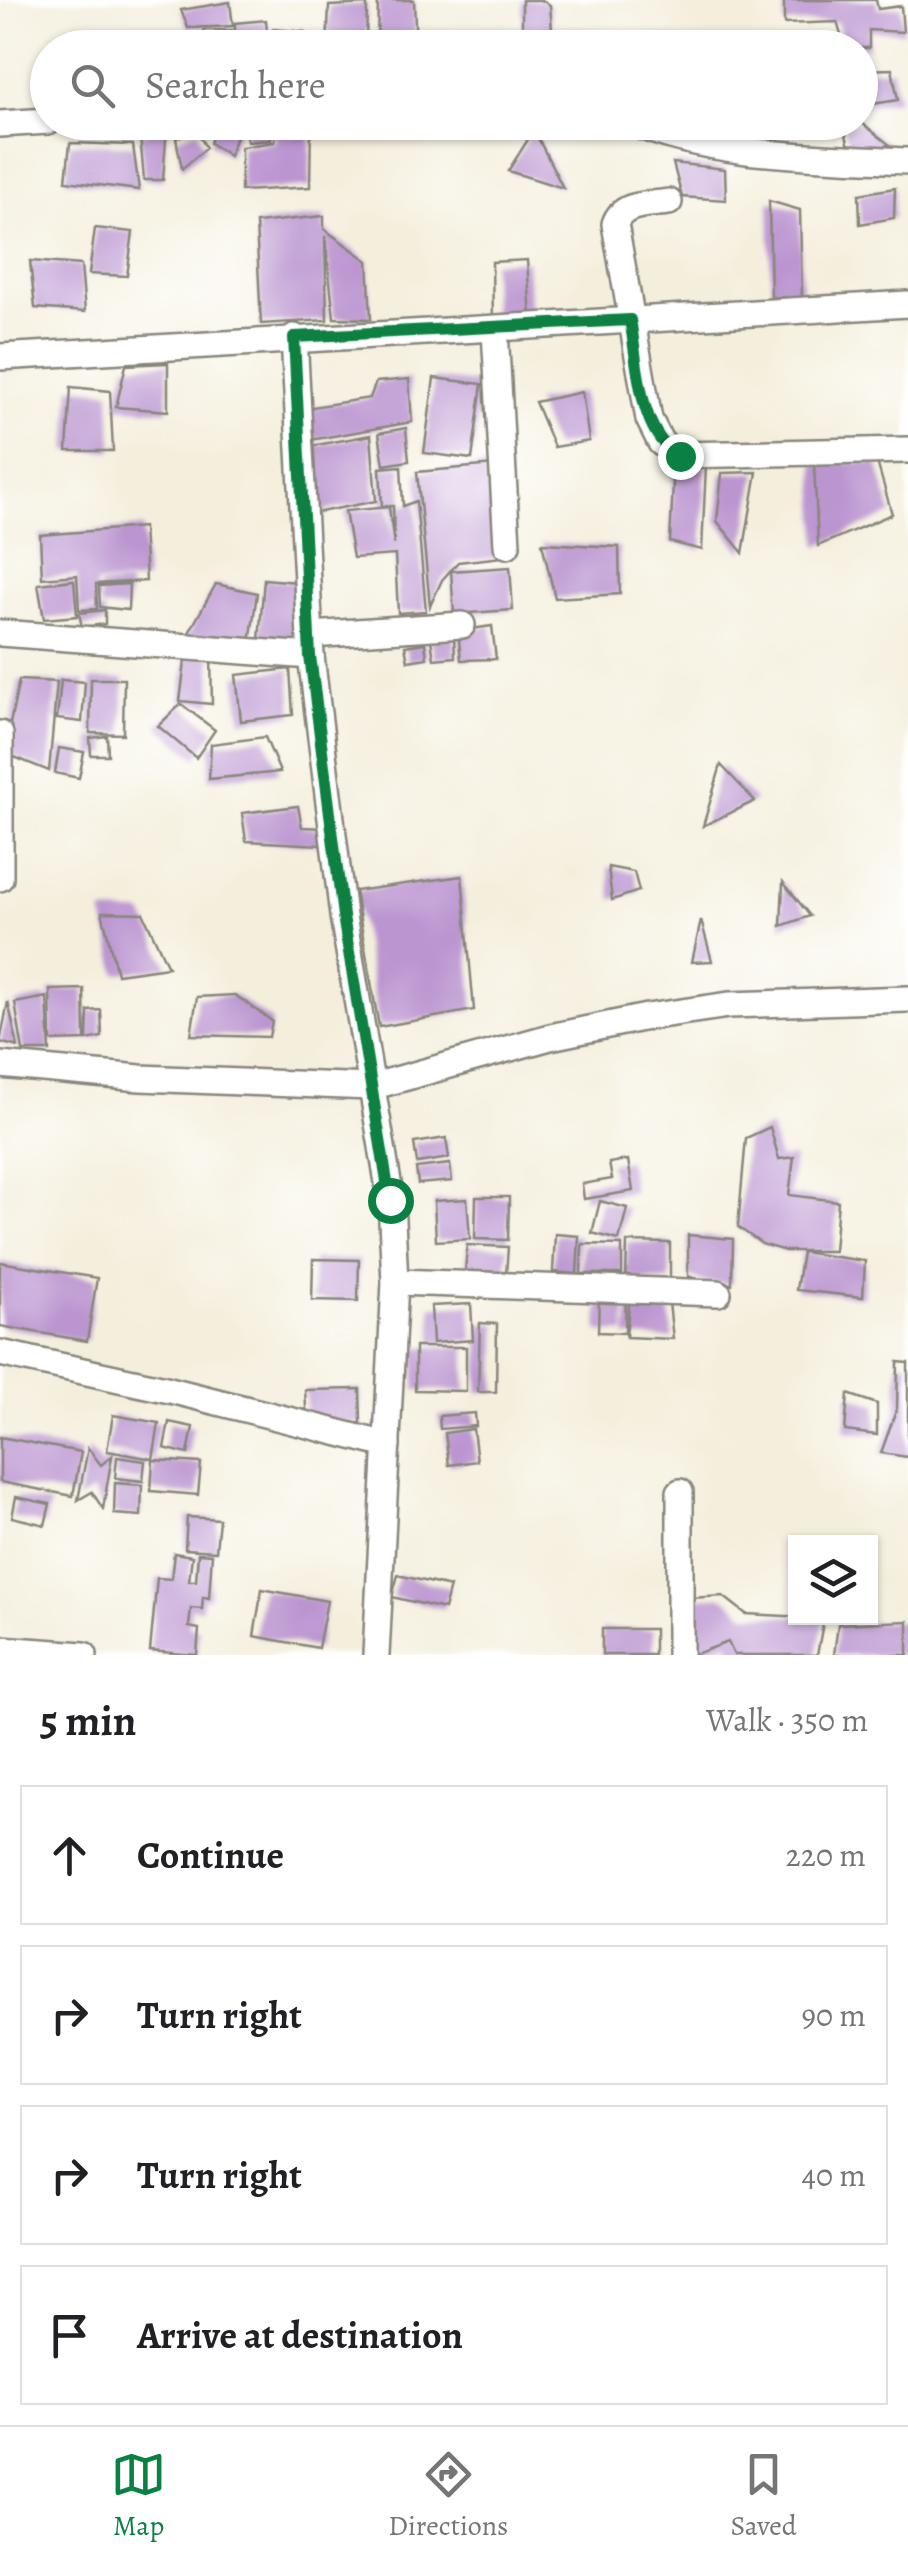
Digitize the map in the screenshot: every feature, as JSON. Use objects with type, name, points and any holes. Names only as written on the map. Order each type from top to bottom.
[{"type":"street","points":[[0,124],[30,122]]},
{"type":"street","points":[[687,140],[804,156],[908,160]]},
{"type":"street","points":[[669,202],[628,208],[618,214],[616,238],[649,419],[668,450],[680,456],[908,450]]},
{"type":"street","points":[[0,358],[294,337],[495,330],[908,304]]},
{"type":"street","points":[[495,330],[506,545]]},
{"type":"street","points":[[294,337],[310,645],[343,916],[390,1200],[396,1282],[376,1655]]},
{"type":"street","points":[[0,633],[310,645],[462,625]]},
{"type":"street","points":[[0,734],[0,878]]},
{"type":"street","points":[[0,1064],[140,1078],[371,1088],[550,1036],[648,1017],[729,1004],[908,999]]},
{"type":"street","points":[[396,1282],[718,1293]]},
{"type":"street","points":[[0,1354],[170,1390],[387,1445]]},
{"type":"street","points":[[680,1492],[680,1655]]},
{"type":"street","points":[[0,1649],[84,1655]]},
{"type":"building","points":[[378,0],[414,0],[415,30],[377,30]]},
{"type":"building","points":[[522,0],[541,0],[550,5],[552,30],[522,30]]},
{"type":"building","points":[[784,0],[876,0],[878,9],[901,6],[903,32],[839,30],[837,22],[784,24]]},
{"type":"building","points":[[230,2],[233,26],[188,28],[181,10]]},
{"type":"building","points":[[367,4],[366,30],[328,30],[329,6]]},
{"type":"building","points":[[266,20],[267,30],[235,30],[235,23]]},
{"type":"building","points":[[878,69],[892,69],[898,100],[878,103]]},
{"type":"building","points":[[878,136],[890,145],[851,154],[847,140],[878,140]]},
{"type":"building","points":[[140,140],[166,140],[163,180],[144,180]]},
{"type":"building","points":[[176,140],[202,140],[206,148],[182,169]]},
{"type":"building","points":[[211,140],[235,140],[229,156]]},
{"type":"building","points":[[311,140],[310,187],[241,191],[241,147]]},
{"type":"building","points":[[528,140],[539,140],[563,188],[508,171]]},
{"type":"building","points":[[70,143],[133,145],[139,190],[66,181]]},
{"type":"building","points":[[673,163],[725,169],[726,200],[682,197]]},
{"type":"building","points":[[895,188],[894,218],[860,224],[859,194]]},
{"type":"building","points":[[769,201],[800,210],[802,299],[771,297]]},
{"type":"building","points":[[324,216],[324,229],[368,261],[371,319],[334,318],[325,236],[327,320],[261,324],[256,223]]},
{"type":"building","points":[[95,228],[133,232],[127,276],[89,274]]},
{"type":"building","points":[[527,260],[531,318],[493,322],[492,262]]},
{"type":"building","points":[[30,261],[81,265],[85,312],[35,308]]},
{"type":"building","points":[[168,363],[168,411],[116,407],[126,365]]},
{"type":"building","points":[[434,378],[482,384],[472,459],[424,453]]},
{"type":"building","points":[[409,379],[412,422],[305,441],[312,407],[370,398],[376,382]]},
{"type":"building","points":[[71,387],[110,391],[113,451],[67,451]]},
{"type":"building","points":[[582,392],[589,441],[554,447],[535,402]]},
{"type":"building","points":[[406,428],[409,461],[384,465],[379,433]]},
{"type":"building","points":[[371,435],[376,501],[315,513],[306,447]]},
{"type":"building","points":[[877,462],[892,514],[818,546],[814,463]]},
{"type":"building","points":[[674,464],[706,466],[702,550],[670,542]]},
{"type":"building","points":[[494,465],[503,557],[458,562],[442,580],[430,606],[417,472]]},
{"type":"building","points":[[401,466],[403,506],[416,501],[426,611],[398,613],[395,555],[353,558],[345,511],[389,507],[394,545],[393,506],[382,506],[380,468]]},
{"type":"building","points":[[757,472],[743,553],[717,521],[722,473]]},
{"type":"building","points":[[143,527],[146,581],[96,584],[97,609],[79,610],[77,575],[42,578],[40,535]]},
{"type":"building","points":[[542,543],[619,547],[620,594],[555,598]]},
{"type":"building","points":[[510,567],[513,610],[454,614],[451,571]]},
{"type":"building","points":[[264,579],[308,583],[302,644],[259,640]]},
{"type":"building","points":[[74,580],[77,616],[44,619],[38,584]]},
{"type":"building","points":[[129,584],[128,610],[100,607],[99,586]]},
{"type":"building","points":[[216,584],[257,593],[250,643],[185,640]]},
{"type":"building","points":[[105,610],[105,624],[82,627],[79,613]]},
{"type":"building","points":[[492,626],[496,659],[461,660],[458,631]]},
{"type":"building","points":[[454,637],[455,657],[434,659],[431,640]]},
{"type":"building","points":[[425,643],[427,658],[408,661],[405,646]]},
{"type":"building","points":[[186,654],[211,657],[212,704],[180,701]]},
{"type":"building","points":[[290,669],[293,715],[241,721],[236,675]]},
{"type":"building","points":[[91,679],[124,679],[123,734],[90,733]]},
{"type":"building","points":[[19,680],[57,682],[49,771],[4,753]]},
{"type":"building","points":[[61,680],[85,682],[82,722],[57,719]]},
{"type":"building","points":[[181,704],[215,730],[196,758],[158,726]]},
{"type":"building","points":[[107,736],[108,755],[91,755],[90,738]]},
{"type":"building","points":[[265,737],[280,772],[209,779],[211,744]]},
{"type":"building","points":[[59,748],[84,752],[79,778],[55,773]]},
{"type":"building","points":[[721,765],[755,801],[703,826]]},
{"type":"building","points":[[298,806],[302,827],[325,828],[321,845],[246,841],[242,813]]},
{"type":"building","points":[[608,867],[634,872],[639,891],[612,900]]},
{"type":"building","points":[[462,876],[474,1010],[379,1027],[355,891]]},
{"type":"building","points":[[783,882],[810,916],[781,926]]},
{"type":"building","points":[[102,912],[143,913],[168,967],[117,974]]},
{"type":"building","points":[[701,920],[712,961],[692,962]]},
{"type":"building","points":[[84,989],[85,1040],[51,1041],[50,990]]},
{"type":"building","points":[[235,995],[272,1021],[269,1037],[191,1035],[197,997]]},
{"type":"building","points":[[47,997],[50,1051],[23,1051],[15,1003]]},
{"type":"building","points":[[8,1002],[18,1047],[0,1042]]},
{"type":"building","points":[[101,1010],[102,1037],[87,1040],[88,1011]]},
{"type":"building","points":[[770,1127],[779,1159],[794,1157],[789,1195],[838,1201],[834,1251],[785,1251],[762,1244],[738,1227],[746,1138]]},
{"type":"building","points":[[446,1138],[449,1158],[417,1163],[414,1143]]},
{"type":"building","points":[[628,1160],[633,1191],[584,1199],[582,1184],[612,1179],[609,1163]]},
{"type":"building","points":[[450,1164],[452,1181],[418,1184],[416,1168]]},
{"type":"building","points":[[476,1197],[509,1197],[508,1240],[475,1239]]},
{"type":"building","points":[[467,1199],[470,1239],[436,1241],[434,1201]]},
{"type":"building","points":[[600,1201],[627,1208],[619,1240],[592,1233]]},
{"type":"building","points":[[555,1234],[579,1236],[577,1274],[553,1272]]},
{"type":"building","points":[[688,1235],[733,1239],[732,1284],[707,1283],[688,1276]]},
{"type":"building","points":[[627,1242],[670,1243],[670,1281],[626,1280]]},
{"type":"building","points":[[582,1244],[622,1245],[622,1274],[581,1274]]},
{"type":"building","points":[[467,1245],[508,1247],[506,1275],[465,1273]]},
{"type":"building","points":[[802,1252],[865,1261],[863,1297],[796,1290]]},
{"type":"building","points":[[313,1259],[359,1260],[358,1301],[312,1300]]},
{"type":"building","points":[[0,1262],[97,1278],[87,1341],[0,1326]]},
{"type":"building","points":[[599,1291],[626,1291],[625,1333],[598,1332]]},
{"type":"building","points":[[668,1294],[673,1339],[626,1337],[630,1295]]},
{"type":"building","points":[[471,1304],[473,1340],[433,1343],[431,1306]]},
{"type":"building","points":[[480,1323],[497,1324],[496,1392],[478,1392]]},
{"type":"building","points":[[415,1347],[466,1347],[466,1391],[415,1390]]},
{"type":"building","points":[[898,1362],[908,1363],[908,1457],[881,1453],[897,1408]]},
{"type":"building","points":[[360,1389],[361,1423],[307,1424],[305,1390]]},
{"type":"building","points":[[848,1394],[877,1404],[877,1435],[845,1431]]},
{"type":"building","points":[[475,1413],[476,1426],[440,1429],[439,1416]]},
{"type":"building","points":[[113,1415],[159,1423],[153,1459],[107,1451]]},
{"type":"building","points":[[169,1422],[193,1427],[188,1454],[164,1448]]},
{"type":"building","points":[[473,1429],[477,1461],[449,1465],[445,1433]]},
{"type":"building","points":[[0,1437],[81,1452],[73,1496],[0,1482]]},
{"type":"building","points":[[88,1448],[101,1465],[112,1456],[103,1509],[92,1492],[78,1500]]},
{"type":"building","points":[[117,1457],[145,1461],[143,1481],[115,1478]]},
{"type":"building","points":[[153,1460],[201,1463],[198,1495],[151,1491]]},
{"type":"building","points":[[115,1483],[142,1485],[141,1516],[114,1514]]},
{"type":"building","points":[[16,1497],[50,1504],[45,1525],[12,1517]]},
{"type":"building","points":[[187,1517],[219,1519],[216,1551],[185,1549]]},
{"type":"building","points":[[174,1553],[192,1556],[189,1581],[196,1581],[198,1553],[212,1554],[209,1598],[203,1597],[202,1609],[191,1608],[189,1627],[199,1629],[197,1655],[150,1651],[157,1578],[171,1579]]},
{"type":"building","points":[[398,1575],[450,1587],[444,1609],[392,1597]]},
{"type":"building","points":[[262,1589],[327,1601],[318,1648],[254,1636]]},
{"type":"building","points":[[723,1596],[746,1614],[788,1616],[788,1625],[823,1625],[817,1655],[734,1655],[728,1642],[693,1655],[690,1598]]},
{"type":"building","points":[[908,1621],[908,1655],[834,1655],[838,1625]]},
{"type":"building","points":[[602,1629],[654,1629],[654,1655],[602,1655]]},
{"type":"route","points":[[390,1200],[343,916],[310,656],[310,594],[294,337],[495,330],[630,320],[649,419],[661,443],[680,456]]}]
